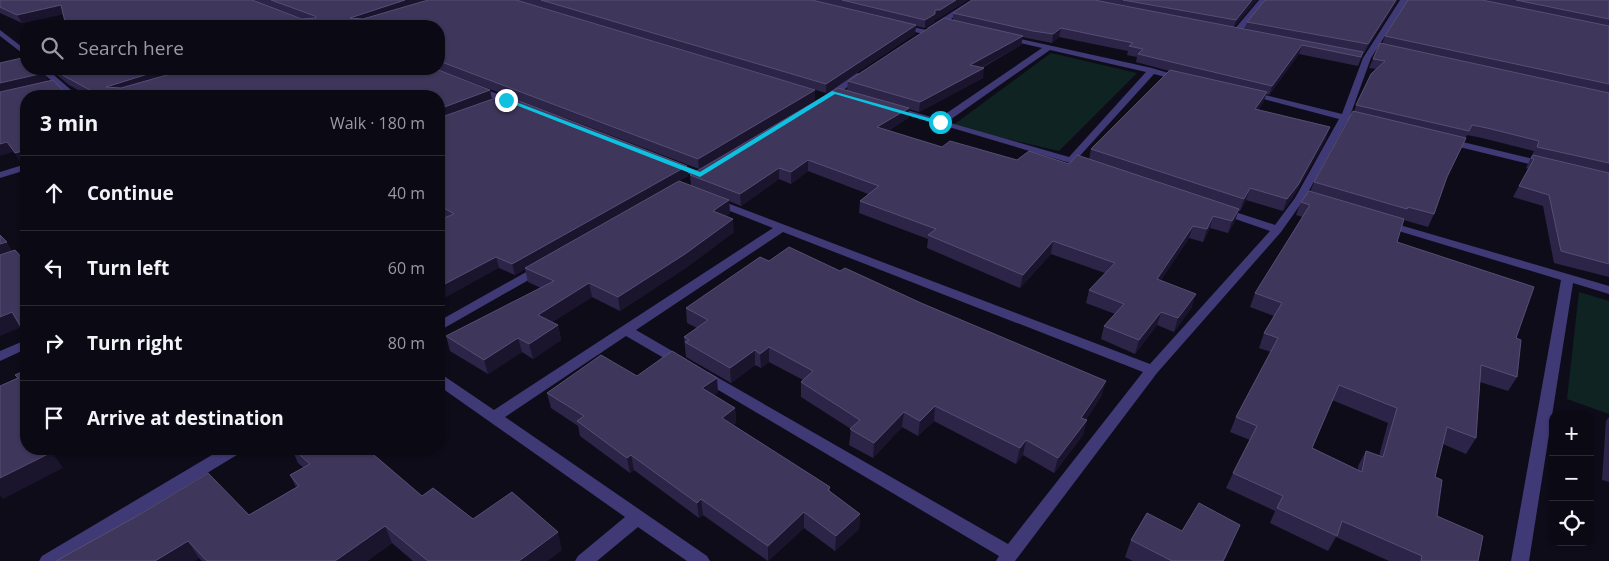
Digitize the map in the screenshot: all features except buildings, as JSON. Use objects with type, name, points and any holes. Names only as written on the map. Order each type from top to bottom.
[{"type":"street","points":[[916,38],[976,0]]},
{"type":"street","points":[[1236,33],[1263,0]]},
{"type":"street","points":[[627,330],[1008,558],[1152,370],[1305,199],[1322,154],[1345,117],[1362,57],[1378,48],[1401,0]]},
{"type":"street","points":[[939,22],[958,26]]},
{"type":"street","points":[[896,25],[924,32]]},
{"type":"street","points":[[0,32],[20,49]]},
{"type":"street","points":[[1227,32],[1245,35]]},
{"type":"street","points":[[994,35],[1190,80]]},
{"type":"street","points":[[0,42],[10,40]]},
{"type":"street","points":[[940,122],[1048,47]]},
{"type":"street","points":[[853,98],[824,97],[867,70]]},
{"type":"street","points":[[1071,160],[1152,71]]},
{"type":"street","points":[[46,75],[54,85],[63,90]]},
{"type":"street","points":[[470,86],[524,107]]},
{"type":"street","points":[[1239,92],[1364,122]]},
{"type":"street","points":[[489,106],[506,100]]},
{"type":"street","points":[[882,106],[1099,169]]},
{"type":"street","points":[[1439,140],[1552,166]]},
{"type":"street","points":[[663,160],[704,172],[686,183]]},
{"type":"street","points":[[0,175],[20,169]]},
{"type":"street","points":[[705,197],[1152,370]]},
{"type":"street","points":[[1211,207],[1277,230]]},
{"type":"street","points":[[1374,221],[1609,290]]},
{"type":"street","points":[[495,416],[782,227]]},
{"type":"street","points":[[0,267],[20,260]]},
{"type":"street","points":[[445,323],[550,262]]},
{"type":"street","points":[[1520,561],[1568,278]]},
{"type":"street","points":[[0,356],[20,347]]},
{"type":"street","points":[[445,383],[701,561]]},
{"type":"street","points":[[48,561],[224,455]]},
{"type":"street","points":[[584,561],[638,517]]},
{"type":"green space","points":[[1051,53],[1137,73],[1059,151],[952,126]]},
{"type":"green space","points":[[1579,292],[1609,301],[1609,414],[1567,399]]},
{"type":"route","points":[[506,100],[700,175],[834,92],[940,122]]}]
